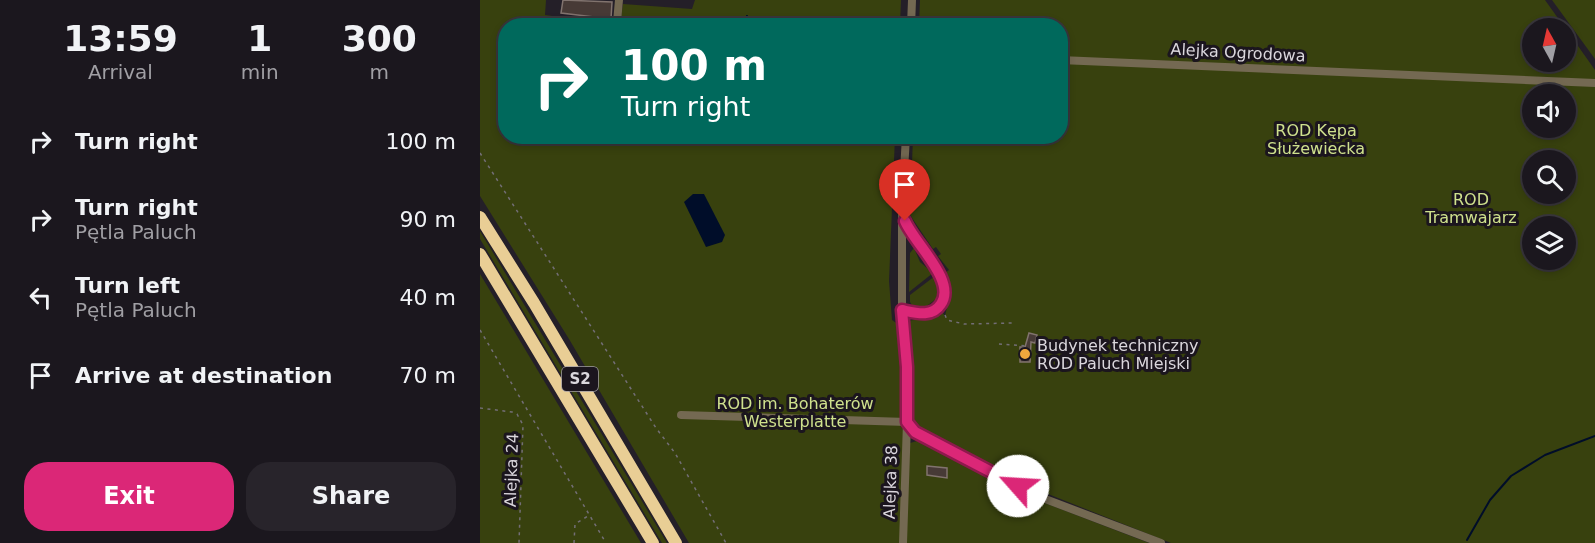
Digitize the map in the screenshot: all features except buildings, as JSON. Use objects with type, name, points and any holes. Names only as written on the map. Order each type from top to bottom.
[{"type":"highway","name":"S2","points":[[480,217],[540,313],[676,543]]},
{"type":"highway","name":"S2","points":[[480,254],[653,543]]},
{"type":"street","points":[[617,18],[619,0]]},
{"type":"street","points":[[911,18],[912,0]]},
{"type":"street","name":"Alejka Ogrodowa","points":[[1068,60],[1595,83]]},
{"type":"street","name":"Alejka 38","points":[[903,543],[907,422],[907,367],[902,325],[902,207],[906,144]]},
{"type":"street","points":[[902,207],[909,232],[941,276],[946,296],[940,306],[930,313],[920,314],[902,310]]},
{"type":"street","points":[[681,416],[907,422],[915,432],[1032,494],[1161,543]]},
{"type":"path","points":[[480,153],[656,428],[675,453],[726,543]]},
{"type":"path","points":[[945,317],[947,320],[955,321],[1006,325],[1012,323]]},
{"type":"path","points":[[480,330],[606,543]]},
{"type":"path","points":[[999,344],[1029,346]]},
{"type":"path","name":"Alejka 24","points":[[480,408],[503,409],[517,414],[523,425],[519,543]]},
{"type":"path","points":[[574,543],[575,524],[590,515]]},
{"type":"green space","points":[[480,0],[546,0],[545,15],[568,18],[498,18],[498,144],[895,144],[889,281],[892,320],[899,324],[932,317],[942,311],[945,317],[950,290],[945,273],[949,270],[938,256],[941,254],[936,247],[933,249],[910,215],[913,144],[1068,144],[1068,18],[919,18],[920,0],[1545,0],[1558,18],[1522,18],[1522,72],[1576,72],[1576,43],[1595,70],[1595,543],[1171,543],[1023,484],[917,427],[913,421],[910,443],[917,441],[1016,492],[1149,543],[689,543],[569,339],[480,196]]},
{"type":"green space","points":[[695,0],[901,0],[900,18],[621,18],[623,4],[692,9]]},
{"type":"green space","points":[[1552,0],[1595,0],[1595,59],[1576,33],[1576,18],[1565,18]]},
{"type":"green space","points":[[480,231],[667,543],[662,543],[480,239]]},
{"type":"green space","points":[[914,248],[920,262],[933,273],[909,292],[910,253]]},
{"type":"green space","points":[[480,274],[641,543],[480,543]]},
{"type":"green space","points":[[935,276],[939,289],[936,299],[924,308],[913,307],[910,295]]},
{"type":"water","points":[[693,194],[704,194],[725,235],[722,242],[706,247],[684,202]]},
{"type":"waterway","points":[[1467,540],[1490,500],[1511,476],[1545,455],[1595,436]]},
{"type":"place","name":"Budynek techniczny ROD Paluch Miejski","points":[[1025,354]]},
{"type":"route","points":[[905,221],[909,232],[941,276],[946,296],[940,306],[930,313],[920,314],[902,310],[907,367],[907,422],[915,432],[1018,486]]},
{"type":"park label","name":"ROD Kępa Służewiecka","points":[[1316,139]]},
{"type":"park label","name":"ROD Tramwajarz","points":[[1471,208]]},
{"type":"park label","name":"ROD im. Bohaterów Westerplatte","points":[[795,412]]}]
